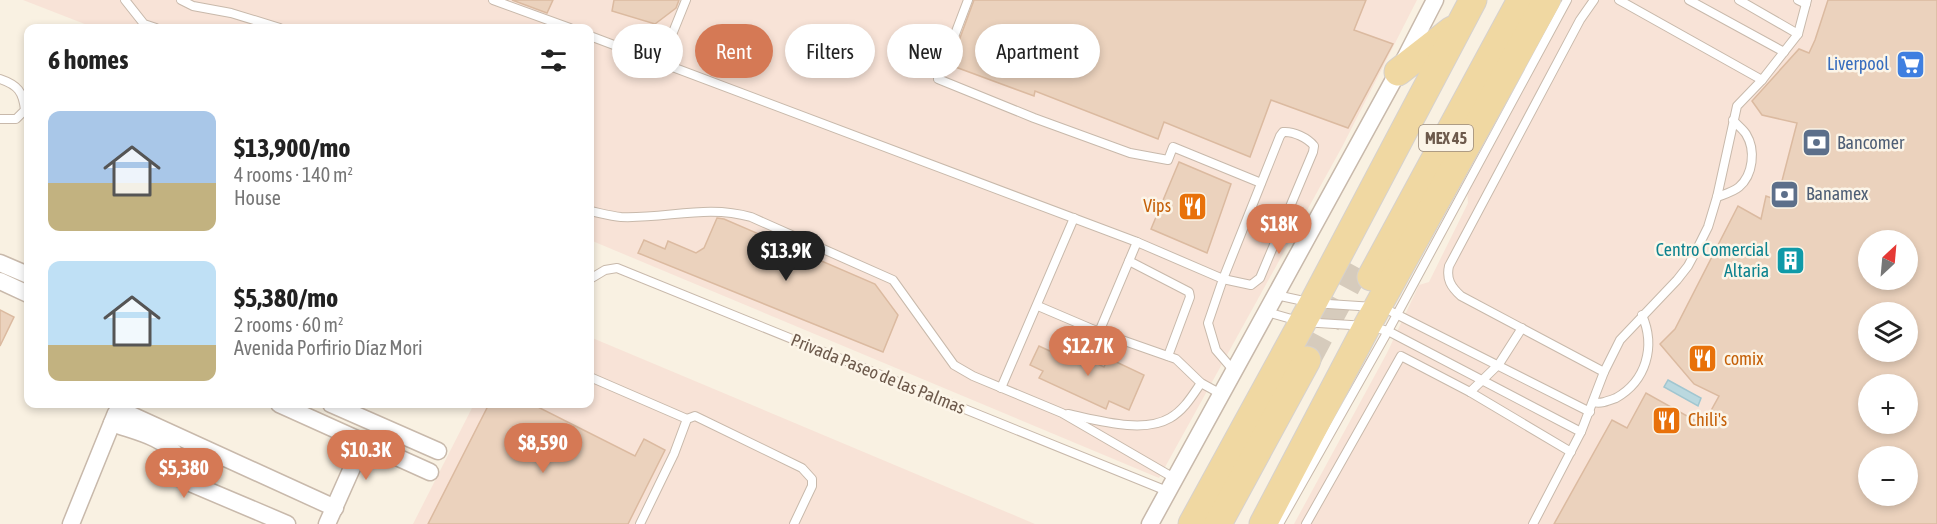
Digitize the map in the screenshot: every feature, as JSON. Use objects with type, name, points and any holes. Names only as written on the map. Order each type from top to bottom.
[{"type":"main road","points":[[1191,524],[1473,0]]},
{"type":"main road","name":"MEX 45","points":[[1500,0],[1364,272],[1521,0]]},
{"type":"main road","points":[[1263,524],[1383,319],[1519,71],[1547,0]]},
{"type":"main road","points":[[1398,72],[1460,23]]},
{"type":"main road","points":[[1218,524],[1315,363],[1240,524]]},
{"type":"street","points":[[1150,524],[1398,72],[1435,0]]},
{"type":"street","points":[[0,263],[24,273]]},
{"type":"street","points":[[0,281],[24,292]]},
{"type":"street","points":[[288,408],[430,472]]},
{"type":"street","points":[[340,408],[438,451]]},
{"type":"street","points":[[117,412],[335,508]]},
{"type":"street","points":[[71,524],[117,412]]},
{"type":"street","points":[[117,412],[171,449],[178,458],[183,480],[287,524]]},
{"type":"street","points":[[327,524],[364,441]]},
{"type":"lane","points":[[125,0],[144,24]]},
{"type":"lane","points":[[181,0],[193,6],[231,13],[265,24]]},
{"type":"lane","points":[[493,0],[559,24]]},
{"type":"lane","points":[[676,24],[686,0]]},
{"type":"lane","points":[[968,0],[938,79],[1034,118],[1130,153],[1168,160],[1173,147],[1261,183]]},
{"type":"lane","points":[[1519,71],[1567,0]]},
{"type":"lane","points":[[1594,0],[1580,20],[1449,266],[1448,274],[1449,282],[1461,296],[1604,372]]},
{"type":"lane","points":[[1619,0],[1762,80]]},
{"type":"lane","points":[[1689,0],[1784,52]]},
{"type":"lane","points":[[1739,0],[1797,34]]},
{"type":"lane","points":[[1533,524],[1581,432],[1604,372],[1620,340],[1688,266],[1708,227],[1737,106],[1762,80],[1797,34],[1804,1]]},
{"type":"lane","points":[[594,37],[612,44]]},
{"type":"lane","points":[[683,70],[1137,242],[1222,279],[1251,285],[1260,278],[1313,152],[1314,146],[1310,140],[1288,132],[1283,132],[1280,136],[1222,279],[1208,323],[1216,350],[1234,371]]},
{"type":"lane","points":[[0,79],[11,83],[23,95],[24,102]]},
{"type":"lane","points":[[0,119],[16,119],[24,111]]},
{"type":"lane","points":[[1717,197],[1739,187],[1751,167],[1750,142],[1733,120]]},
{"type":"lane","points":[[594,212],[620,217],[716,210],[751,217],[893,280],[954,365],[973,376],[1062,412],[1123,425],[1152,425],[1169,419],[1183,407],[1201,383]]},
{"type":"lane","points":[[1001,388],[1074,218]]},
{"type":"lane","points":[[1099,332],[1137,242]]},
{"type":"lane","points":[[1129,261],[1189,292],[1190,297],[1168,356]]},
{"type":"lane","name":"Privada Paseo de las Palmas","points":[[594,277],[605,270],[617,268],[1171,484]]},
{"type":"lane","points":[[1276,295],[1307,312],[1383,319],[1482,380],[1581,432]]},
{"type":"lane","points":[[1038,306],[1099,332],[1168,356],[1186,367],[1201,383],[1221,394]]},
{"type":"lane","points":[[1267,312],[1307,312],[1383,319],[1499,364],[1590,412]]},
{"type":"lane","points":[[1593,402],[1599,404],[1623,393],[1633,386],[1642,373],[1649,343],[1647,326],[1642,315]]},
{"type":"lane","points":[[1279,524],[1383,319]]},
{"type":"lane","points":[[1470,392],[1499,364],[1522,328]]},
{"type":"lane","points":[[1306,524],[1401,356],[1470,392],[1571,452]]},
{"type":"lane","points":[[594,379],[687,419],[695,416],[802,468],[812,479],[812,486],[794,524]]},
{"type":"lane","points":[[1062,412],[1171,484]]},
{"type":"lane","points":[[640,524],[674,454],[687,419]]},
{"type":"shaded area","points":[[23,0],[1417,0],[1342,147],[1159,478],[594,242],[594,24],[85,24]]},
{"type":"shaded area","name":"Centro Comercial Altaria","points":[[1571,0],[1937,0],[1937,524],[1294,524],[1387,353],[1419,285],[1429,282],[1468,203],[1467,189]]},
{"type":"shaded area","points":[[594,339],[1035,524],[413,524],[472,408],[594,408]]},
{"type":"water","points":[[1668,380],[1701,398],[1698,406],[1664,387]]},
{"type":"building","points":[[512,0],[553,0],[547,13]]},
{"type":"building","points":[[614,0],[679,0],[676,8],[655,24],[612,11]]},
{"type":"building","points":[[974,0],[1366,0],[1354,30],[1393,44],[1348,128],[1271,100],[1250,157],[1164,122],[1158,139],[1035,91],[1034,96],[985,78],[1100,78],[1100,24],[975,24],[975,74],[963,70],[963,30]]},
{"type":"building","name":"Centro Comercial Altaria","points":[[1828,0],[1937,0],[1937,524],[1554,524],[1612,420],[1627,428],[1646,393],[1703,425],[1719,396],[1694,384],[1660,344],[1675,329],[1738,206],[1761,219],[1766,196],[1777,200],[1797,123],[1762,115],[1752,101],[1799,49],[1809,53]]},
{"type":"building","name":"Vips","points":[[1179,162],[1231,184],[1207,253],[1151,229]]},
{"type":"building","points":[[717,218],[875,284],[898,315],[883,352],[638,253],[644,240],[665,249],[668,241],[696,253],[704,248]]},
{"type":"building","points":[[0,310],[14,317],[0,346]]},
{"type":"building","points":[[1056,345],[1104,367],[1108,358],[1144,375],[1129,410],[1109,401],[1106,409],[1039,378],[1043,371],[1030,365],[1039,346],[1052,352]]},
{"type":"building","points":[[487,408],[540,408],[635,456],[644,439],[665,450],[628,524],[428,524]]},
{"type":"tunnel","points":[[1307,360],[1357,267]]},
{"type":"place","name":"Liverpool","points":[[1910,64]]},
{"type":"place","name":"Bancomer","points":[[1816,143]]},
{"type":"place","name":"Banamex","points":[[1785,194]]},
{"type":"place","name":"Vips","points":[[1192,206]]},
{"type":"place","name":"Centro Comercial Altaria","points":[[1790,260]]},
{"type":"place","name":"comix","points":[[1703,359]]},
{"type":"place","name":"Chili's","points":[[1667,420]]}]
